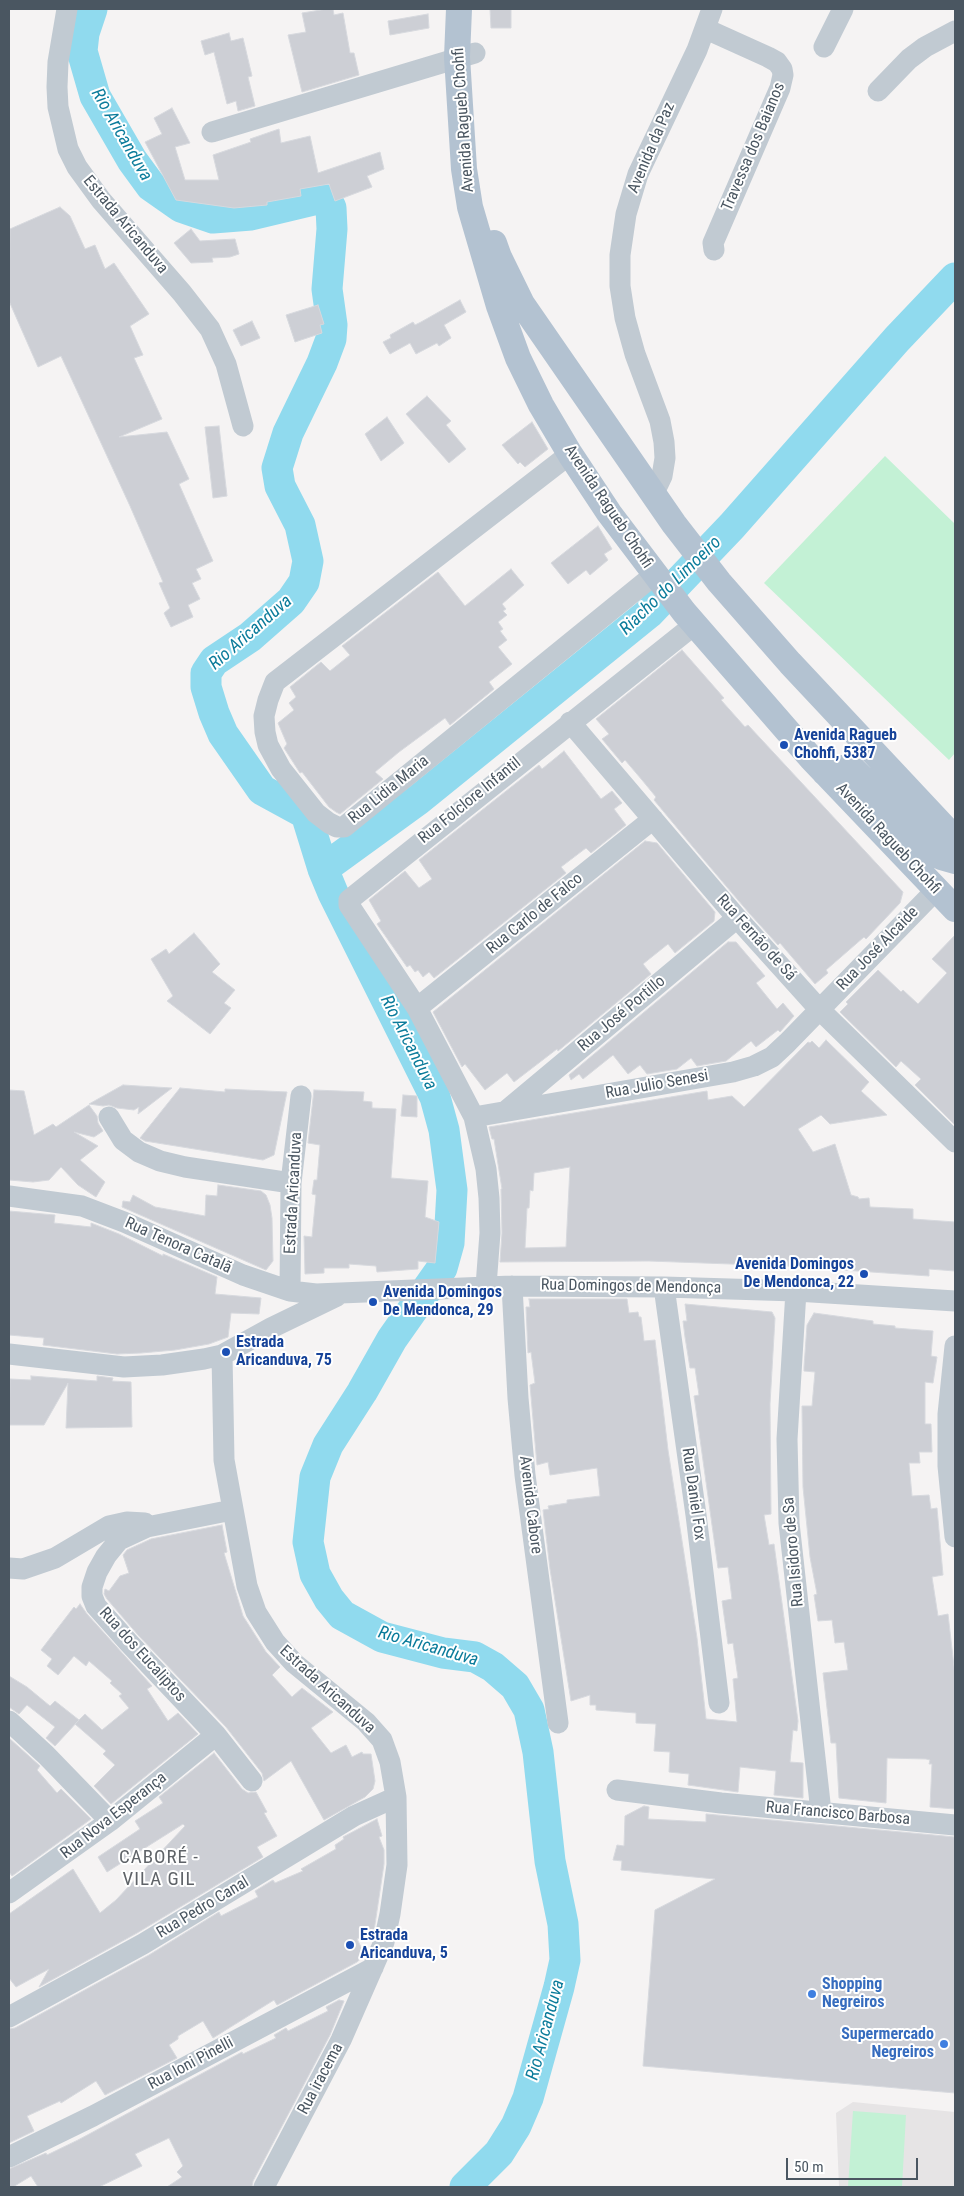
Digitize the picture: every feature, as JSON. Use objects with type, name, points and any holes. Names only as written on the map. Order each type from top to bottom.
[{"type":"main road","name":"Avenida Ragueb Chohfi","points":[[459,9],[486,218],[499,257],[522,304],[653,495],[719,582],[790,663],[955,839]]},
{"type":"main road","name":"Avenida Ragueb Chohfi","points":[[476,9],[466,55],[464,169],[470,207],[499,306],[518,358],[541,405],[570,454],[657,578],[689,619],[825,772],[955,909]]},
{"type":"main road","points":[[825,772],[846,767],[852,768],[940,857],[955,861]]},
{"type":"street","name":"Estrada Aricanduva","points":[[67,9],[58,62],[57,87],[58,107],[68,149],[77,167],[101,200],[182,293],[210,329],[226,364],[243,426]]},
{"type":"street","name":"Avenida da Paz","points":[[653,495],[662,476],[665,458],[664,442],[660,421],[635,354],[625,318],[620,286],[620,255],[626,214],[638,174],[706,29],[712,9]]},
{"type":"street","points":[[824,47],[843,9]]},
{"type":"street","name":"Travessa dos Baianos","points":[[706,29],[777,62],[782,69],[783,75],[780,88],[713,244],[714,250]]},
{"type":"street","points":[[878,91],[909,59],[925,47],[955,31]]},
{"type":"street","points":[[212,132],[466,55]]},
{"type":"street","name":"Rua Lidia Maria","points":[[570,454],[275,682],[264,716],[265,732],[268,745],[281,769],[316,812],[328,823],[337,827],[344,827],[657,578]]},
{"type":"street","name":"Rua Folclore Infantil","points":[[417,1008],[349,905],[349,898],[570,722],[689,619]]},
{"type":"street","name":"Rua Fernão de Sá","points":[[570,722],[737,918],[819,1009],[955,1142]]},
{"type":"street","name":"Rua Carlo de Falco","points":[[417,1008],[653,819]]},
{"type":"street","name":"Rua José Alcaide","points":[[819,1009],[936,890]]},
{"type":"street","name":"Rua José Portillo","points":[[507,1110],[737,918]]},
{"type":"street","points":[[417,1008],[474,1117],[486,1169],[489,1198],[490,1232],[486,1286]]},
{"type":"street","name":"Rua Julio Senesi","points":[[474,1117],[733,1072],[754,1066],[772,1057],[819,1009]]},
{"type":"street","name":"Estrada Aricanduva","points":[[290,1291],[291,1183],[294,1142],[301,1096]]},
{"type":"street","points":[[109,1117],[123,1140],[139,1152],[160,1161],[185,1167],[291,1183]]},
{"type":"street","name":"Rua Tenora Catalã","points":[[9,1196],[82,1206],[124,1222],[243,1275],[290,1291],[316,1294],[346,1292]]},
{"type":"street","name":"Rua Domingos de Mendonça","points":[[346,1292],[486,1286],[664,1287],[796,1291],[955,1301]]},
{"type":"street","name":"Avenida Cabore","points":[[512,1286],[518,1398],[525,1475],[558,1723]]},
{"type":"street","name":"Rua Daniel Fox","points":[[664,1287],[696,1516],[719,1703]]},
{"type":"street","name":"Rua Isidoro de Sa","points":[[796,1291],[787,1439],[789,1523],[821,1812]]},
{"type":"street","points":[[9,1354],[124,1366],[162,1365],[222,1354],[328,1299],[346,1292]]},
{"type":"street","points":[[955,1346],[948,1414],[948,1466],[955,1537]]},
{"type":"street","name":"Estrada Aricanduva","points":[[222,1354],[224,1460],[247,1586],[256,1612],[274,1642],[294,1663],[366,1722],[382,1740],[390,1762],[396,1797],[398,1865],[384,1942],[372,1968]]},
{"type":"street","name":"Rua dos Eucaliptos","points":[[216,1735],[96,1606],[92,1596],[92,1587],[97,1572],[106,1556],[119,1540],[134,1532],[168,1522],[232,1510]]},
{"type":"street","points":[[9,1568],[24,1569],[55,1558],[109,1526],[126,1522],[168,1522]]},
{"type":"street","points":[[9,1721],[46,1755],[110,1821]]},
{"type":"street","points":[[216,1735],[252,1780]]},
{"type":"street","name":"Rua Nova Esperança","points":[[9,1893],[110,1821],[216,1735]]},
{"type":"street","name":"Rua Francisco Barbosa","points":[[617,1790],[721,1803],[955,1825]]},
{"type":"street","name":"Rua Pedro Canal","points":[[9,2017],[143,1944],[354,1816],[396,1797]]},
{"type":"street","name":"Rua Ioni Pinelli","points":[[9,2157],[101,2112],[372,1968]]},
{"type":"street","name":"Rua iracema","points":[[264,2187],[341,2040],[372,1968]]},
{"type":"shaded area","points":[[853,2102],[955,2112],[955,2187],[839,2187],[836,2113]]},
{"type":"green space","points":[[885,456],[955,524],[955,753],[949,760],[764,583]]},
{"type":"green space","points":[[853,2111],[906,2115],[902,2187],[848,2187]]},
{"type":"building","points":[[333,9],[334,15],[343,13],[350,53],[354,53],[359,75],[302,92],[288,35],[306,32],[302,13]]},
{"type":"building","points":[[490,9],[511,9],[511,28],[491,28]]},
{"type":"building","points":[[428,14],[429,28],[390,35],[388,21]]},
{"type":"building","points":[[229,33],[231,41],[243,38],[252,76],[248,77],[255,106],[238,111],[236,101],[227,104],[214,52],[205,55],[201,41]]},
{"type":"building","points":[[172,108],[190,143],[175,147],[185,180],[219,180],[213,155],[251,142],[250,139],[279,129],[281,143],[310,136],[318,173],[380,152],[384,169],[367,176],[372,187],[335,201],[329,184],[300,189],[301,196],[267,202],[267,205],[234,208],[176,200],[145,142],[162,134],[154,118]]},
{"type":"building","points":[[60,207],[70,216],[85,249],[95,245],[105,269],[114,263],[149,314],[130,326],[143,355],[134,358],[162,419],[119,437],[167,432],[189,479],[179,484],[213,561],[196,569],[201,579],[192,583],[200,599],[188,605],[193,617],[171,627],[164,613],[170,608],[159,583],[163,582],[61,356],[38,367],[9,301],[10,229]]},
{"type":"building","points":[[191,229],[200,241],[235,239],[239,254],[230,257],[212,258],[213,262],[191,263],[174,243]]},
{"type":"building","points":[[460,300],[466,312],[444,325],[451,338],[439,346],[437,343],[416,354],[410,343],[390,354],[383,342],[391,338],[390,335],[413,322],[415,325],[421,322]]},
{"type":"building","points":[[318,305],[324,324],[320,325],[322,333],[295,342],[286,315]]},
{"type":"building","points":[[252,321],[260,338],[241,346],[233,330]]},
{"type":"building","points":[[427,396],[451,421],[446,425],[466,449],[449,463],[406,414]]},
{"type":"building","points":[[387,417],[404,443],[381,461],[365,434]]},
{"type":"building","points":[[532,422],[548,449],[525,467],[520,462],[518,464],[502,445]]},
{"type":"building","points":[[219,426],[227,496],[213,498],[205,427]]},
{"type":"building","points":[[598,526],[612,549],[604,554],[608,560],[590,575],[586,570],[568,584],[551,563]]},
{"type":"building","points":[[511,569],[524,585],[502,604],[506,609],[503,611],[507,615],[498,622],[503,629],[500,631],[507,640],[498,647],[512,664],[489,682],[494,689],[450,725],[445,718],[399,752],[375,772],[383,779],[340,814],[329,807],[302,772],[300,773],[284,748],[287,744],[278,723],[294,710],[289,703],[296,697],[290,687],[321,662],[330,671],[350,655],[342,646],[438,572],[465,606]]},
{"type":"building","points":[[682,650],[724,698],[721,700],[745,727],[748,725],[903,892],[900,903],[866,939],[864,937],[826,970],[828,973],[815,984],[780,943],[778,945],[749,913],[693,847],[654,800],[656,797],[625,760],[622,763],[602,739],[609,734],[596,719]]},
{"type":"building","points":[[564,751],[601,799],[612,791],[622,803],[614,809],[626,825],[591,853],[586,848],[561,867],[566,873],[434,978],[429,972],[423,977],[418,970],[415,972],[410,965],[407,967],[377,924],[381,921],[369,900],[405,871],[419,888],[432,879],[419,860],[539,765],[542,769]]},
{"type":"building","points":[[645,841],[657,843],[715,912],[714,921],[675,953],[668,944],[643,964],[651,974],[558,1051],[557,1049],[514,1082],[507,1073],[485,1090],[465,1064],[462,1067],[433,1012]]},
{"type":"building","points":[[194,933],[220,964],[212,972],[235,990],[224,1003],[231,1008],[210,1034],[167,1001],[173,996],[151,959],[166,949],[169,954]]},
{"type":"building","points":[[955,935],[955,1125],[915,1085],[921,1079],[901,1061],[896,1067],[840,1012],[848,1004],[846,1002],[878,970],[901,992],[903,990],[918,1004],[947,973],[932,959]]},
{"type":"building","points":[[728,942],[736,942],[765,976],[756,983],[777,1009],[783,1003],[794,1016],[780,1032],[778,1030],[756,1047],[751,1041],[726,1061],[697,1066],[691,1058],[677,1069],[647,1074],[640,1065],[628,1074],[613,1055],[583,1079],[579,1074],[571,1080],[569,1075]]},
{"type":"building","points":[[826,1040],[869,1082],[861,1091],[887,1115],[830,1124],[821,1115],[798,1129],[813,1152],[835,1144],[851,1195],[859,1199],[869,1198],[870,1207],[913,1209],[913,1219],[955,1222],[955,1271],[929,1269],[929,1276],[785,1266],[649,1261],[500,1262],[502,1189],[494,1139],[492,1139],[489,1127],[707,1091],[708,1100],[732,1096],[744,1107],[808,1042],[812,1041],[819,1048]],"holes":[[[570,1167],[566,1247],[525,1248],[527,1208],[529,1208],[530,1190],[533,1191],[534,1173]]]},
{"type":"building","points":[[123,1085],[172,1088],[138,1114],[139,1107],[134,1110],[109,1105],[89,1104]]},
{"type":"building","points":[[180,1088],[225,1092],[225,1089],[287,1092],[274,1155],[263,1160],[145,1141],[140,1138]]},
{"type":"building","points":[[9,1090],[24,1091],[34,1135],[53,1124],[56,1127],[89,1105],[97,1116],[98,1123],[103,1131],[94,1137],[74,1132],[98,1146],[80,1160],[105,1182],[96,1197],[78,1185],[61,1167],[49,1180],[33,1182],[9,1180]]},
{"type":"building","points":[[314,1090],[364,1092],[363,1101],[372,1102],[372,1108],[396,1109],[391,1178],[428,1181],[425,1217],[439,1222],[435,1263],[418,1261],[418,1269],[377,1272],[376,1266],[349,1264],[349,1268],[324,1268],[324,1273],[305,1274],[304,1236],[312,1237],[316,1195],[312,1194],[314,1180],[317,1180],[320,1145],[308,1143]]},
{"type":"building","points":[[403,1095],[417,1096],[417,1117],[401,1116]]},
{"type":"building","points":[[218,1185],[261,1191],[266,1195],[272,1218],[273,1261],[266,1270],[122,1207],[123,1201],[130,1202],[133,1195],[155,1207],[205,1216],[206,1195],[217,1196]]},
{"type":"building","points":[[9,1211],[55,1215],[54,1223],[91,1227],[91,1223],[119,1234],[163,1256],[163,1254],[217,1277],[215,1294],[261,1298],[259,1314],[231,1313],[228,1337],[209,1344],[141,1353],[117,1354],[43,1345],[44,1338],[9,1335]]},
{"type":"building","points":[[529,1299],[627,1299],[629,1313],[638,1312],[639,1317],[641,1317],[644,1341],[655,1340],[668,1450],[697,1638],[706,1719],[737,1722],[733,1679],[738,1678],[733,1643],[728,1644],[722,1601],[732,1599],[728,1567],[718,1568],[694,1396],[699,1395],[695,1368],[690,1368],[683,1321],[687,1321],[685,1304],[772,1312],[775,1318],[770,1404],[771,1514],[764,1515],[769,1545],[774,1544],[798,1721],[797,1731],[793,1730],[790,1762],[803,1763],[803,1798],[774,1795],[776,1771],[740,1767],[738,1792],[688,1785],[689,1774],[669,1772],[670,1752],[654,1751],[656,1724],[636,1723],[636,1713],[596,1710],[596,1705],[590,1705],[590,1695],[571,1701],[550,1569],[543,1510],[549,1509],[548,1506],[567,1503],[567,1500],[600,1496],[597,1468],[550,1475],[548,1462],[537,1465],[530,1385],[535,1383],[531,1352],[528,1353],[526,1307],[530,1307]]},
{"type":"building","points":[[814,1313],[873,1321],[873,1324],[895,1326],[895,1328],[933,1331],[931,1356],[937,1357],[933,1383],[925,1382],[925,1424],[931,1424],[932,1452],[919,1452],[920,1463],[909,1463],[912,1496],[929,1495],[931,1509],[937,1508],[943,1575],[932,1577],[938,1616],[948,1614],[955,1675],[955,1809],[930,1807],[932,1764],[929,1764],[930,1760],[926,1759],[887,1758],[886,1803],[839,1798],[836,1743],[831,1743],[823,1673],[848,1670],[844,1642],[835,1643],[832,1620],[818,1621],[814,1595],[817,1594],[810,1557],[803,1487],[802,1406],[812,1406],[815,1372],[804,1371],[804,1367],[807,1325]]},
{"type":"building","points":[[31,1376],[97,1381],[97,1376],[113,1378],[112,1381],[131,1382],[132,1427],[66,1428],[68,1383],[44,1425],[9,1425],[10,1379],[31,1380]]},
{"type":"building","points":[[222,1525],[227,1552],[224,1553],[243,1616],[266,1652],[280,1667],[272,1675],[292,1697],[302,1688],[333,1712],[311,1728],[331,1753],[346,1745],[352,1757],[362,1752],[363,1754],[371,1754],[375,1781],[373,1789],[365,1797],[324,1820],[291,1761],[264,1781],[262,1773],[226,1727],[138,1635],[104,1594],[105,1589],[109,1591],[120,1576],[129,1573],[123,1555],[127,1550],[151,1539]]},
{"type":"building","points":[[80,1604],[152,1686],[147,1689],[168,1721],[178,1713],[198,1734],[111,1804],[94,1786],[115,1765],[103,1754],[106,1751],[75,1724],[85,1714],[102,1730],[129,1708],[119,1696],[122,1694],[110,1683],[112,1681],[89,1661],[86,1666],[74,1656],[58,1675],[47,1666],[52,1659],[41,1650],[74,1607],[76,1609]]},
{"type":"building","points":[[9,1676],[27,1687],[50,1706],[55,1701],[79,1720],[55,1746],[46,1738],[55,1727],[27,1705],[19,1714],[9,1707]]},
{"type":"building","points":[[9,1738],[40,1766],[37,1770],[57,1793],[61,1789],[91,1819],[12,1876],[9,1872]]},
{"type":"building","points":[[214,1753],[242,1789],[248,1793],[256,1792],[267,1812],[264,1813],[277,1836],[257,1847],[263,1857],[137,1933],[39,1987],[49,1969],[16,1987],[9,1978],[9,1914],[73,1869],[100,1913],[116,1900],[185,1826],[183,1824],[107,1872],[98,1857],[140,1829],[135,1821],[163,1803],[159,1797]]},
{"type":"building","points":[[644,1806],[649,1807],[648,1819],[706,1822],[706,1814],[955,1837],[955,2093],[643,2066],[655,1910],[715,1879],[621,1870],[622,1861],[613,1860],[617,1845],[624,1846],[625,1816]]},
{"type":"building","points":[[377,1819],[382,1836],[379,1837],[384,1850],[384,1864],[374,1931],[357,1939],[365,1955],[357,1962],[277,2005],[274,2000],[213,2038],[203,2021],[178,2036],[178,2039],[169,2045],[177,2058],[105,2095],[96,2081],[61,2103],[60,2101],[27,2116],[34,2131],[9,2143],[9,2029],[15,2028],[149,1955],[219,1912],[221,1916],[258,1897],[255,1891],[273,1880],[275,1883],[303,1871],[301,1869],[336,1849],[335,1845],[344,1839],[343,1837]]},
{"type":"building","points":[[339,2000],[344,2001],[330,2035],[253,2181],[252,2187],[167,2187],[182,2177],[177,2172],[183,2166],[169,2138],[135,2154],[142,2166],[99,2187],[38,2187],[31,2176],[13,2187],[9,2187],[9,2169],[46,2153],[47,2155],[78,2140],[242,2052],[243,2054],[276,2038],[274,2035],[286,2028],[288,2031],[328,2011],[326,2007]]},
{"type":"waterway","name":"Rio Aricanduva","points":[[92,9],[84,33],[82,51],[95,96],[132,160],[151,186],[181,207],[213,218],[251,215],[318,199],[327,200],[331,208],[332,229],[327,289],[332,325],[331,339],[322,363],[288,433],[277,468],[280,486],[300,525],[308,561],[304,582],[291,601],[250,637],[214,661],[206,673],[206,687],[223,734],[262,790],[306,814],[323,869],[333,893],[435,1097],[444,1130],[452,1190],[449,1243],[442,1268],[392,1339],[362,1392],[328,1445],[315,1477],[308,1542],[315,1574],[329,1599],[342,1615],[382,1637],[443,1653],[475,1657],[493,1667],[515,1686],[529,1710],[538,1752],[550,1861],[563,1924],[565,1960],[528,2098],[516,2126],[499,2153],[465,2187]]},
{"type":"waterway","name":"Riacho do Limoeiro","points":[[323,869],[418,800],[649,613],[732,526],[897,339],[955,278]]},
{"type":"place","name":"Avenida Ragueb Chohfi, 5387","points":[[784,745]]},
{"type":"place","name":"Avenida Domingos De Mendonca, 22","points":[[864,1274]]},
{"type":"place","name":"Avenida Domingos De Mendonca, 29","points":[[373,1302]]},
{"type":"place","name":"Estrada Aricanduva, 75","points":[[226,1352]]},
{"type":"place","name":"Estrada Aricanduva, 5","points":[[350,1945]]},
{"type":"place","name":"Shopping Negreiros","points":[[812,1994]]},
{"type":"place","name":"Supermercado Negreiros","points":[[944,2044]]},
{"type":"district","name":"CABORÉ - VILA GIL","points":[[159,1869]]}]
